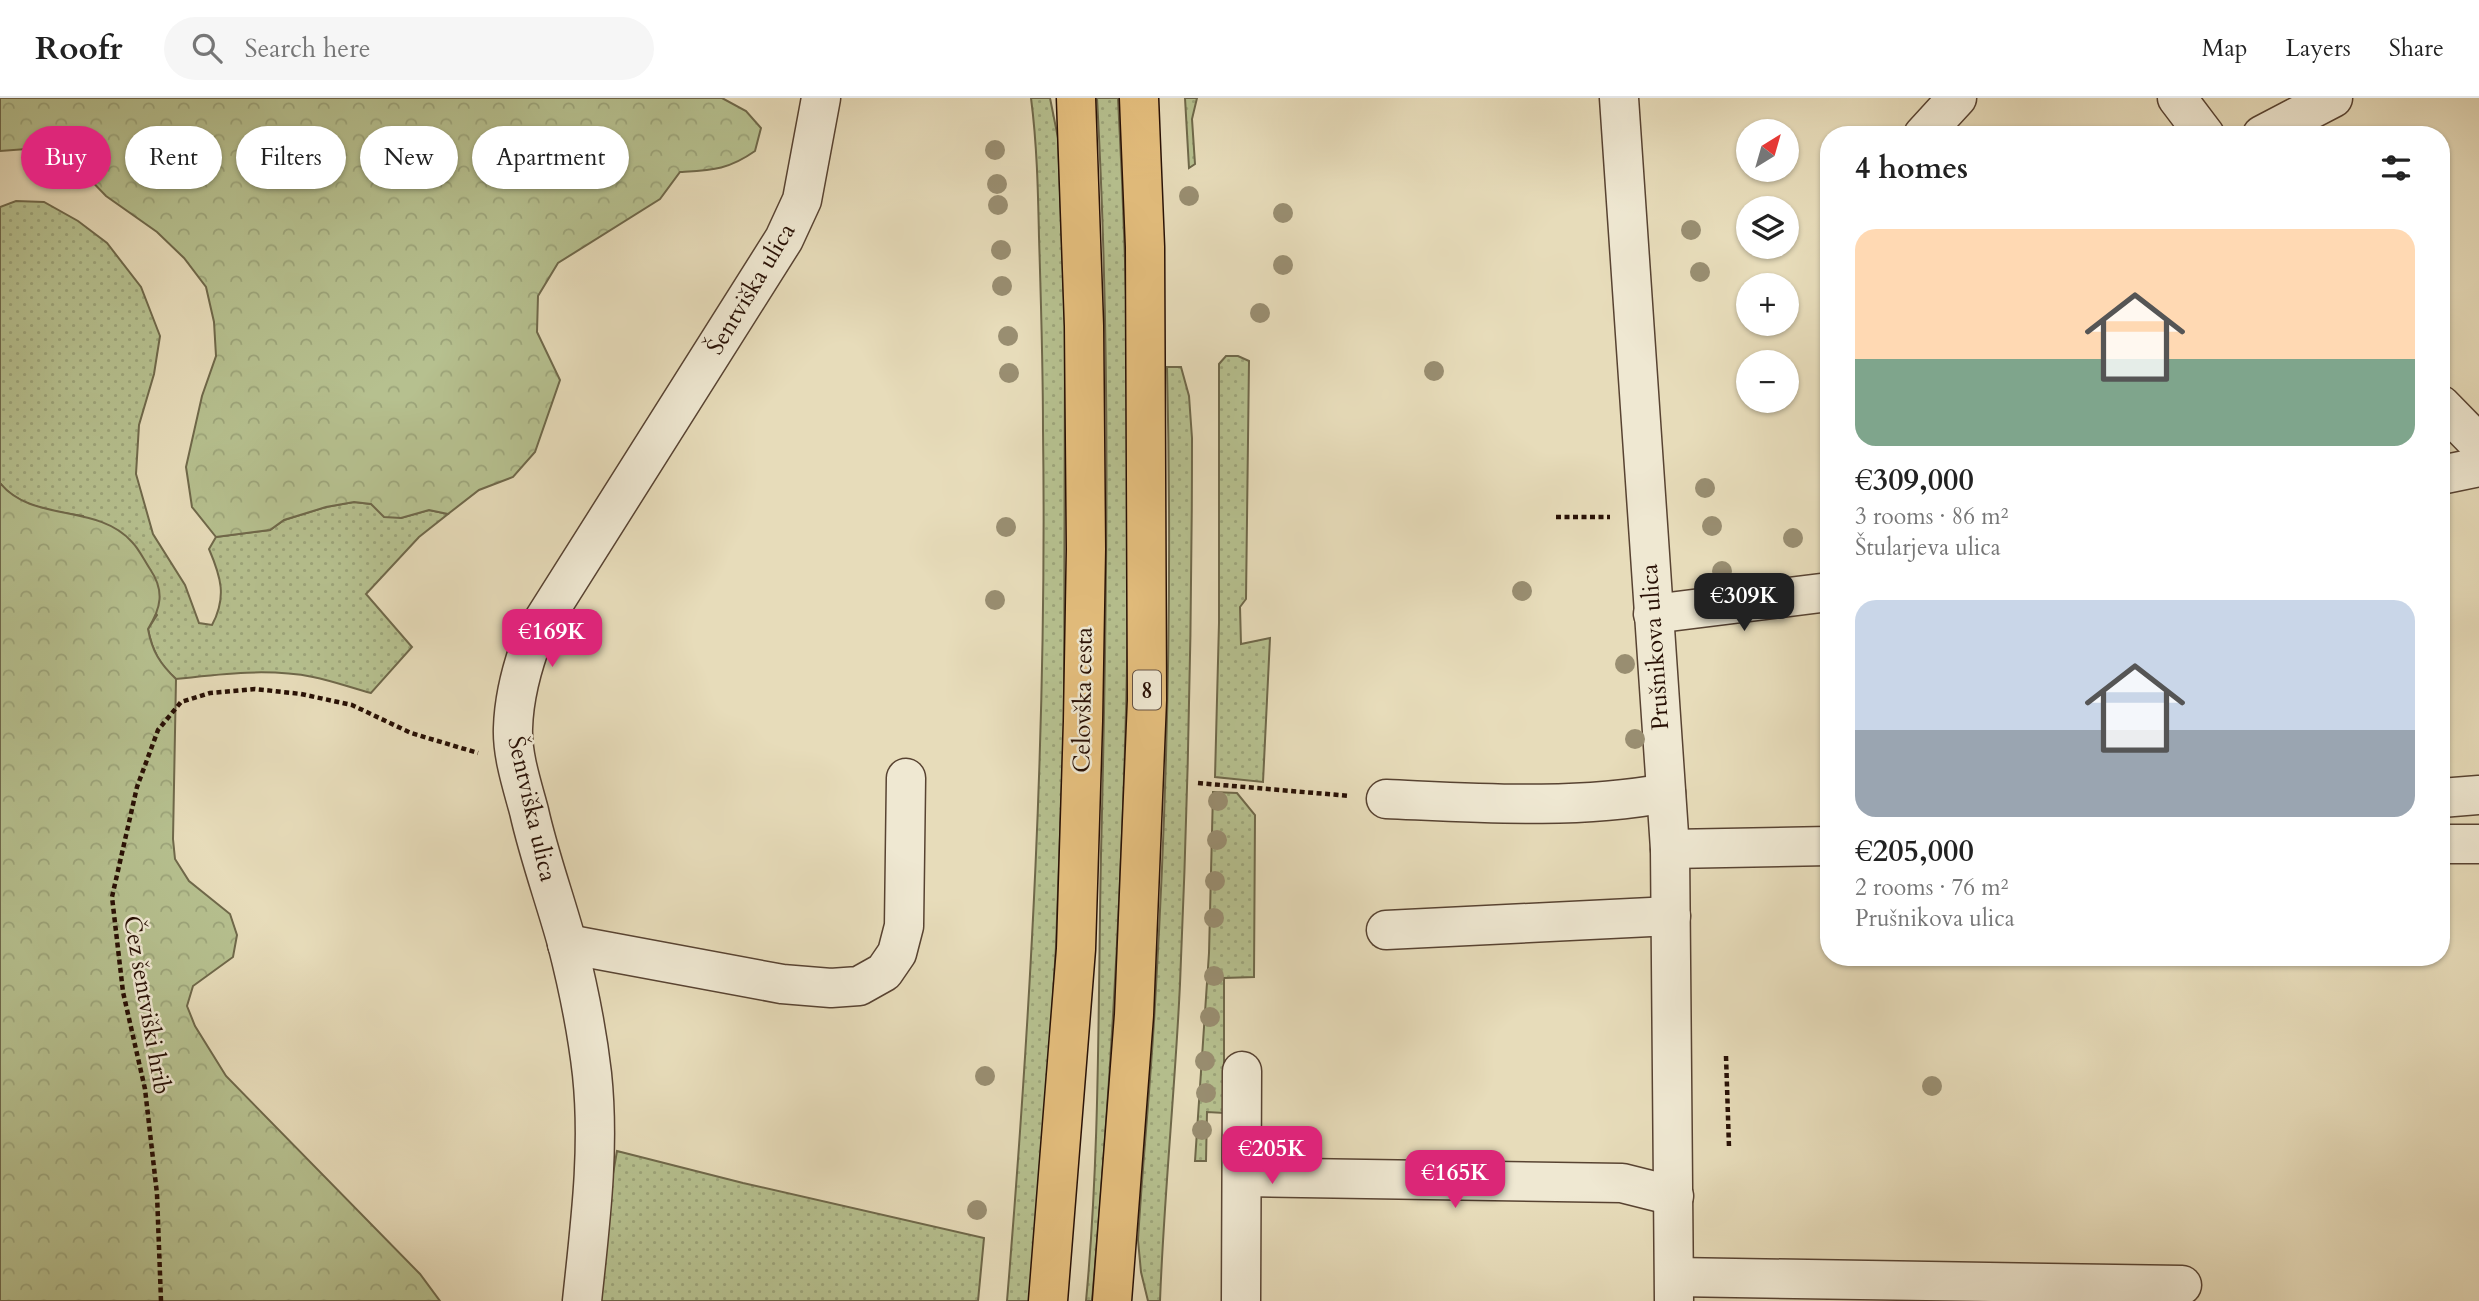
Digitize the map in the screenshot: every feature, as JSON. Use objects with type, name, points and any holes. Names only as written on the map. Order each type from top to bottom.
[{"type":"main road","name":"Celovška cesta","points":[[1048,1301],[1076,948],[1084,708],[1084,326],[1076,98]]},
{"type":"main road","name":"8","points":[[1112,1301],[1134,1015],[1147,700],[1145,247],[1139,98]]},
{"type":"street","name":"Šentviška ulica","points":[[582,1301],[595,1173],[592,1073],[567,944],[535,837],[518,765],[512,731],[515,696],[521,668],[534,635],[785,239],[802,200],[821,98]]},
{"type":"street","name":"Prušnikova ulica","points":[[1619,98],[1670,849],[1675,1289],[2182,1285]]},
{"type":"street","points":[[1931,126],[1957,98]]},
{"type":"street","points":[[2177,98],[2198,126]]},
{"type":"street","points":[[2279,126],[2333,98]]},
{"type":"street","points":[[2450,414],[2479,444]]},
{"type":"street","points":[[2450,473],[2479,467]]},
{"type":"street","points":[[1653,614],[1820,593]]},
{"type":"street","points":[[567,944],[782,984],[831,988],[859,986],[884,972],[897,953],[904,926],[906,778]]},
{"type":"street","points":[[1386,799],[1508,804],[1627,800],[1666,793]]},
{"type":"street","points":[[2450,797],[2479,795]]},
{"type":"street","points":[[2450,844],[2479,844]]},
{"type":"street","points":[[1670,849],[1820,846]]},
{"type":"street","points":[[1386,930],[1671,916]]},
{"type":"street","points":[[1241,1301],[1242,1071]]},
{"type":"street","points":[[1243,1177],[1622,1183],[1674,1196]]},
{"type":"path","points":[[1556,517],[1611,517]]},
{"type":"path","name":"Čez šentviški hrib","points":[[161,1301],[157,1194],[145,1089],[123,992],[112,897],[137,787],[159,730],[181,702],[211,693],[255,689],[301,694],[352,705],[411,733],[518,765]]},
{"type":"path","points":[[1198,783],[1386,799]]},
{"type":"path","points":[[1726,1056],[1729,1147]]},
{"type":"green space","points":[[0,98],[722,98],[746,111],[761,128],[755,151],[719,168],[680,172],[660,199],[558,263],[538,296],[537,332],[560,380],[535,452],[513,477],[479,490],[448,514],[429,510],[401,518],[384,517],[371,504],[354,502],[326,507],[284,520],[270,530],[216,537],[192,507],[186,467],[202,396],[216,356],[214,322],[206,287],[184,258],[157,232],[99,189],[111,189],[111,126],[21,126],[21,149],[0,151]]},
{"type":"green space","points":[[1031,98],[1050,98],[1058,138],[1065,327],[1064,725],[1056,946],[1044,1148],[1030,1301],[1007,1301],[1030,975],[1040,757],[1044,539],[1042,358],[1037,167]]},
{"type":"green space","points":[[1097,98],[1118,98],[1125,248],[1129,550],[1114,1001],[1092,1301],[1086,1301],[1096,1134],[1106,570],[1106,382]]},
{"type":"green space","points":[[1185,98],[1197,98],[1192,119],[1195,164],[1189,168]]},
{"type":"green space","points":[[16,201],[44,202],[78,221],[107,243],[141,287],[160,336],[154,374],[139,425],[136,474],[153,534],[185,585],[199,623],[212,625],[220,605],[221,587],[209,549],[216,537],[270,530],[284,520],[326,507],[354,502],[371,504],[401,518],[429,510],[448,514],[419,537],[366,594],[412,647],[371,693],[296,674],[244,673],[176,679],[154,651],[148,629],[157,615],[83,516],[27,503],[0,483],[0,207]]},
{"type":"green space","points":[[1226,356],[1238,356],[1249,361],[1246,599],[1240,607],[1241,644],[1270,638],[1263,782],[1215,777],[1219,623],[1219,364]]},
{"type":"green space","points":[[1167,367],[1181,367],[1189,396],[1192,438],[1189,711],[1180,984],[1160,1301],[1148,1301],[1141,1272],[1138,1240],[1154,1018],[1166,754],[1169,600]]},
{"type":"green space","points":[[0,483],[29,504],[102,522],[118,530],[135,545],[155,577],[160,599],[148,629],[157,657],[176,679],[173,839],[175,859],[189,881],[230,914],[237,935],[233,957],[193,986],[187,1006],[195,1026],[226,1076],[420,1274],[440,1301],[0,1301]]},
{"type":"green space","points":[[1213,792],[1237,793],[1255,815],[1254,977],[1224,978],[1224,1113],[1207,1112],[1206,1161],[1195,1161],[1209,953]]},
{"type":"green space","points":[[617,1151],[984,1238],[978,1301],[594,1301],[598,1259]]}]
